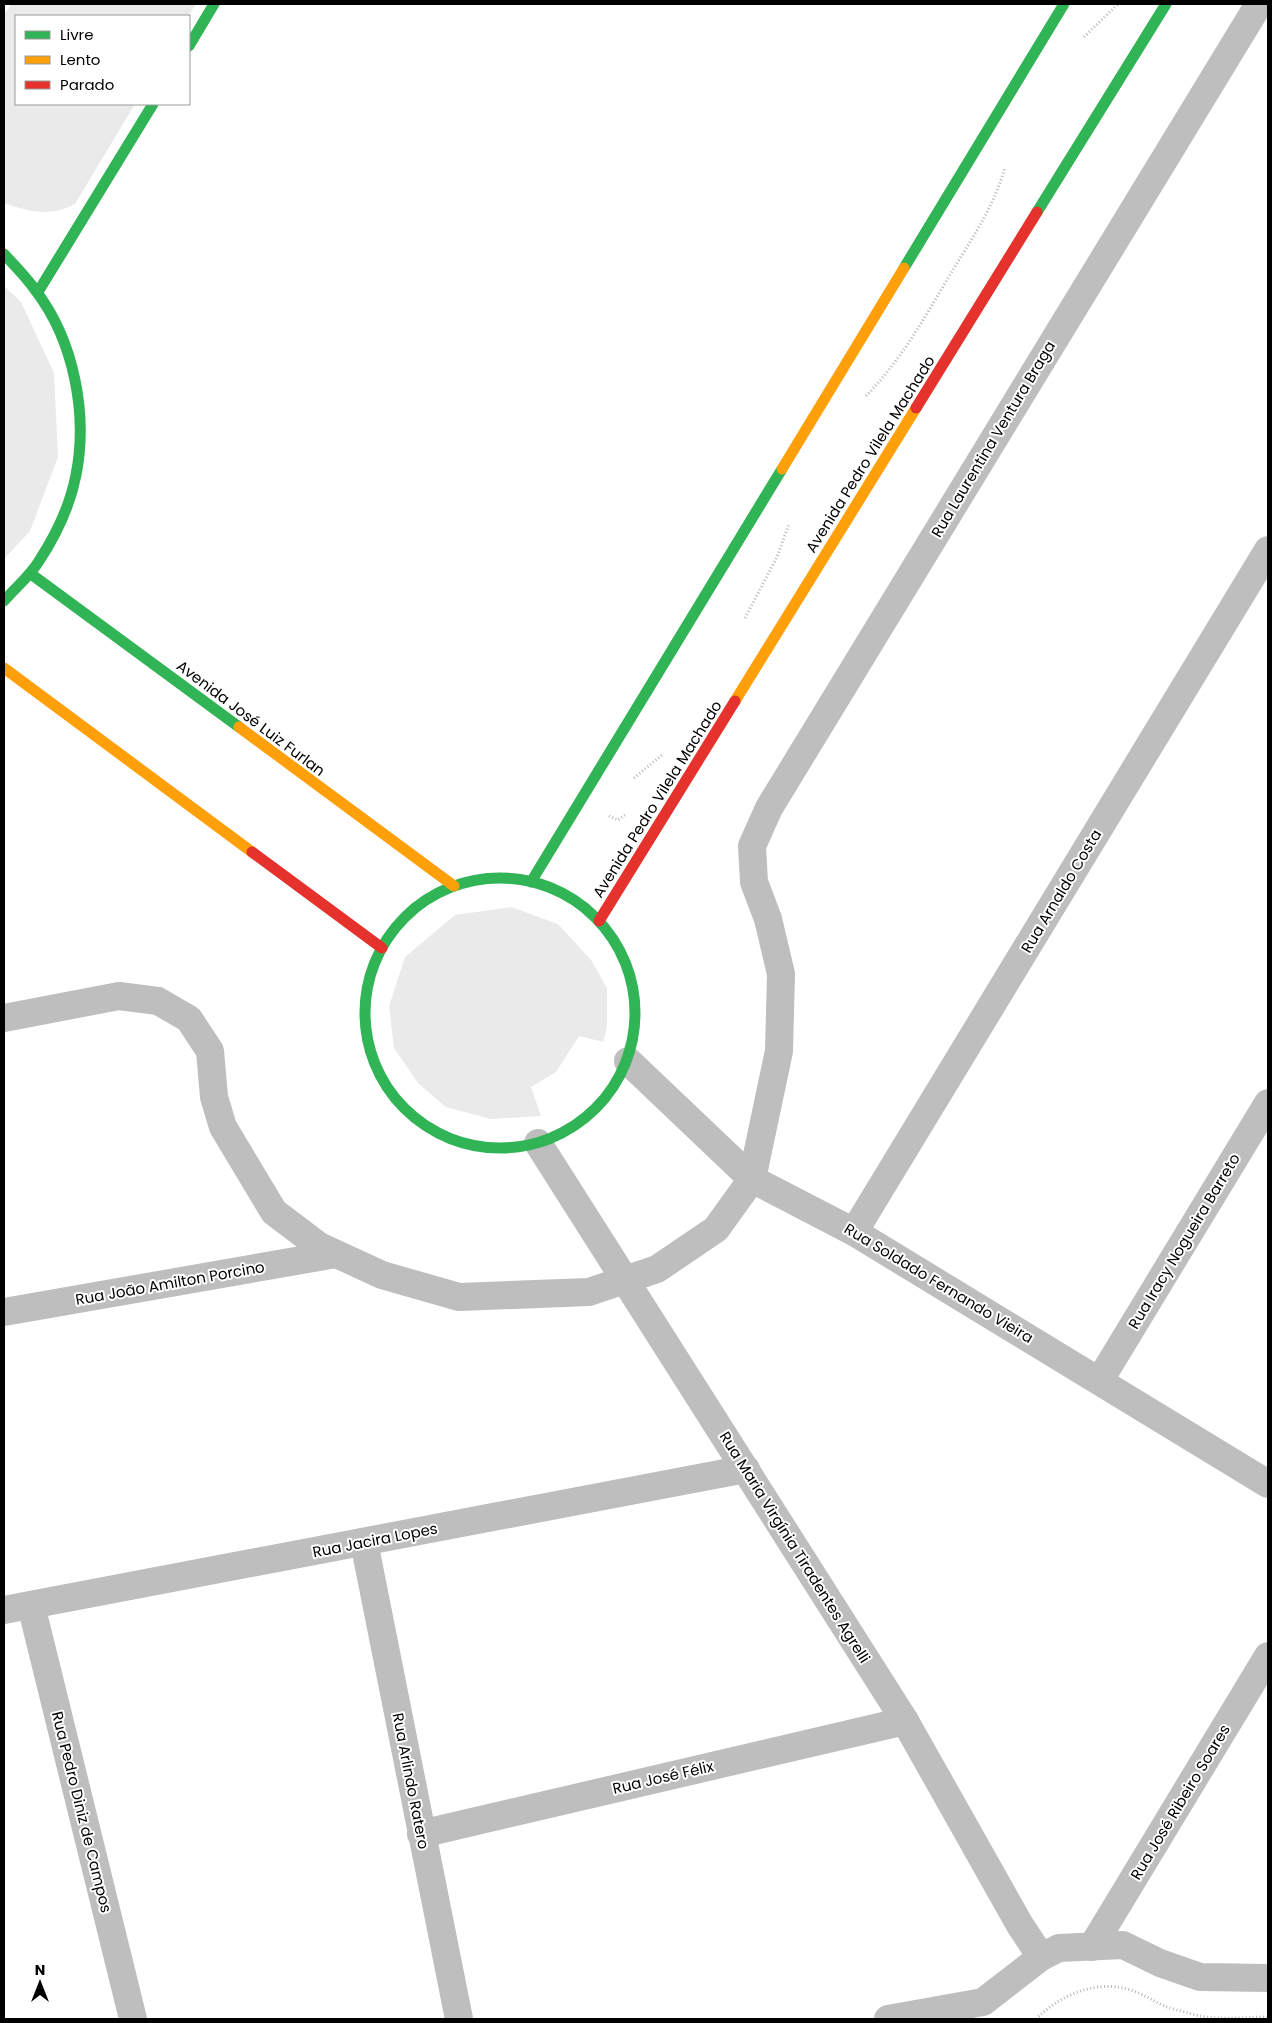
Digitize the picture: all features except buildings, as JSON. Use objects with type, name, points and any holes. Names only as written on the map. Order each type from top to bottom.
[{"type":"street","points":[[190,44],[214,4]]},
{"type":"street","points":[[531,882],[1064,4]]},
{"type":"street","name":"Avenida Pedro Vilela Machado","points":[[599,921],[1166,4]]},
{"type":"street","name":"Rua Laurentina Ventura Braga","points":[[752,1179],[779,1051],[781,974],[768,919],[754,882],[752,846],[769,808],[1258,4]]},
{"type":"street","points":[[38,292],[152,105]]},
{"type":"street","points":[[4,254],[38,292],[53,315],[73,366],[79,393],[81,448],[77,475],[60,527],[30,574],[4,601]]},
{"type":"street","name":"Rua Arnaldo Costa","points":[[854,1232],[1268,550]]},
{"type":"street","name":"Avenida José Luiz Furlan","points":[[30,574],[454,886]]},
{"type":"street","points":[[4,668],[382,948]]},
{"type":"street","points":[[492,879],[512,879],[531,882],[572,899],[599,921],[614,940],[626,962],[633,987],[635,1028],[628,1061],[616,1083],[595,1109],[583,1120],[561,1134],[538,1143],[514,1148],[489,1148],[465,1144],[442,1135],[421,1122],[402,1106],[387,1087],[375,1066],[368,1042],[365,1019],[366,994],[372,971],[382,948],[395,928],[412,911],[454,886],[492,879]]},
{"type":"street","points":[[4,1018],[118,996],[158,1001],[189,1019],[210,1051],[214,1097],[223,1127],[274,1212],[319,1246],[382,1275],[460,1296],[589,1292],[657,1269],[716,1229],[752,1179]]},
{"type":"street","name":"Rua Soldado Fernando Vieira","points":[[628,1061],[752,1179],[854,1232],[1268,1484]]},
{"type":"street","name":"Rua Iracy Nogueira Barreto","points":[[1100,1380],[1268,1103]]},
{"type":"street","name":"Rua Maria Virgínia Tiradentes Agrelli","points":[[538,1143],[905,1721],[1020,1925],[1041,1957]]},
{"type":"street","name":"Rua João Amilton Porcino","points":[[4,1312],[336,1254]]},
{"type":"street","name":"Rua Jacira Lopes","points":[[4,1610],[746,1469]]},
{"type":"street","name":"Rua Arlindo Ratero","points":[[364,1542],[458,2019]]},
{"type":"street","name":"Rua Pedro Diniz de Campos","points":[[30,1605],[133,2019]]},
{"type":"street","name":"Rua José Ribeiro Soares","points":[[1092,1947],[1268,1656]]},
{"type":"street","name":"Rua José Félix","points":[[421,1834],[905,1721]]},
{"type":"street","points":[[888,2019],[982,2002],[1041,1957],[1059,1948],[1123,1946],[1160,1963],[1200,1977],[1268,1978]]},
{"type":"path","points":[[1078,44],[1118,4]]},
{"type":"path","points":[[864,398],[900,358],[977,230],[995,195],[1005,165]]},
{"type":"path","points":[[741,625],[777,557],[790,519]]},
{"type":"path","points":[[662,755],[667,747]]},
{"type":"path","points":[[1036,2019],[1057,2001],[1074,1993],[1108,1987],[1126,1989],[1164,2005],[1192,2014],[1216,2018],[1268,2017]]},
{"type":"shaded area","points":[[11,4],[196,4],[189,15],[15,15],[15,105],[134,105],[75,204],[57,211],[31,211],[4,203],[4,15]]},
{"type":"shaded area","points":[[4,286],[21,302],[54,373],[58,457],[30,531],[4,559]]},
{"type":"shaded area","points":[[511,907],[558,924],[591,960],[607,988],[607,1027],[603,1042],[579,1036],[556,1072],[531,1087],[541,1116],[491,1119],[446,1107],[418,1083],[394,1048],[389,1006],[405,957],[455,915]]},
{"type":"traffic: fast","points":[[190,44],[214,4]]},
{"type":"traffic: fast","points":[[904,268],[1064,4]]},
{"type":"traffic: fast","points":[[1037,212],[1166,4]]},
{"type":"traffic: fast","points":[[38,292],[152,105]]},
{"type":"traffic: fast","points":[[4,254],[36,291],[60,332],[69,355],[75,379],[79,403],[80,428],[76,475],[62,520],[35,566],[4,601]]},
{"type":"traffic: fast","points":[[531,882],[782,469]]},
{"type":"traffic: fast","points":[[31,574],[239,727]]},
{"type":"traffic: fast","points":[[500,878],[526,881],[552,888],[586,909],[604,927],[625,961],[632,987],[635,1013],[632,1039],[625,1065],[604,1099],[586,1117],[552,1138],[526,1145],[500,1148],[474,1145],[448,1138],[414,1117],[396,1099],[375,1065],[368,1039],[365,1013],[368,987],[375,961],[396,927],[414,909],[448,888],[474,881],[500,878]]},
{"type":"traffic: slow","points":[[782,469],[904,268]]},
{"type":"traffic: slow","points":[[735,701],[916,408]]},
{"type":"traffic: slow","points":[[4,668],[252,852]]},
{"type":"traffic: slow","points":[[239,727],[454,886]]},
{"type":"traffic: jam","points":[[916,408],[1037,212]]},
{"type":"traffic: jam","points":[[599,921],[735,701]]},
{"type":"traffic: jam","points":[[252,852],[382,948]]}]
